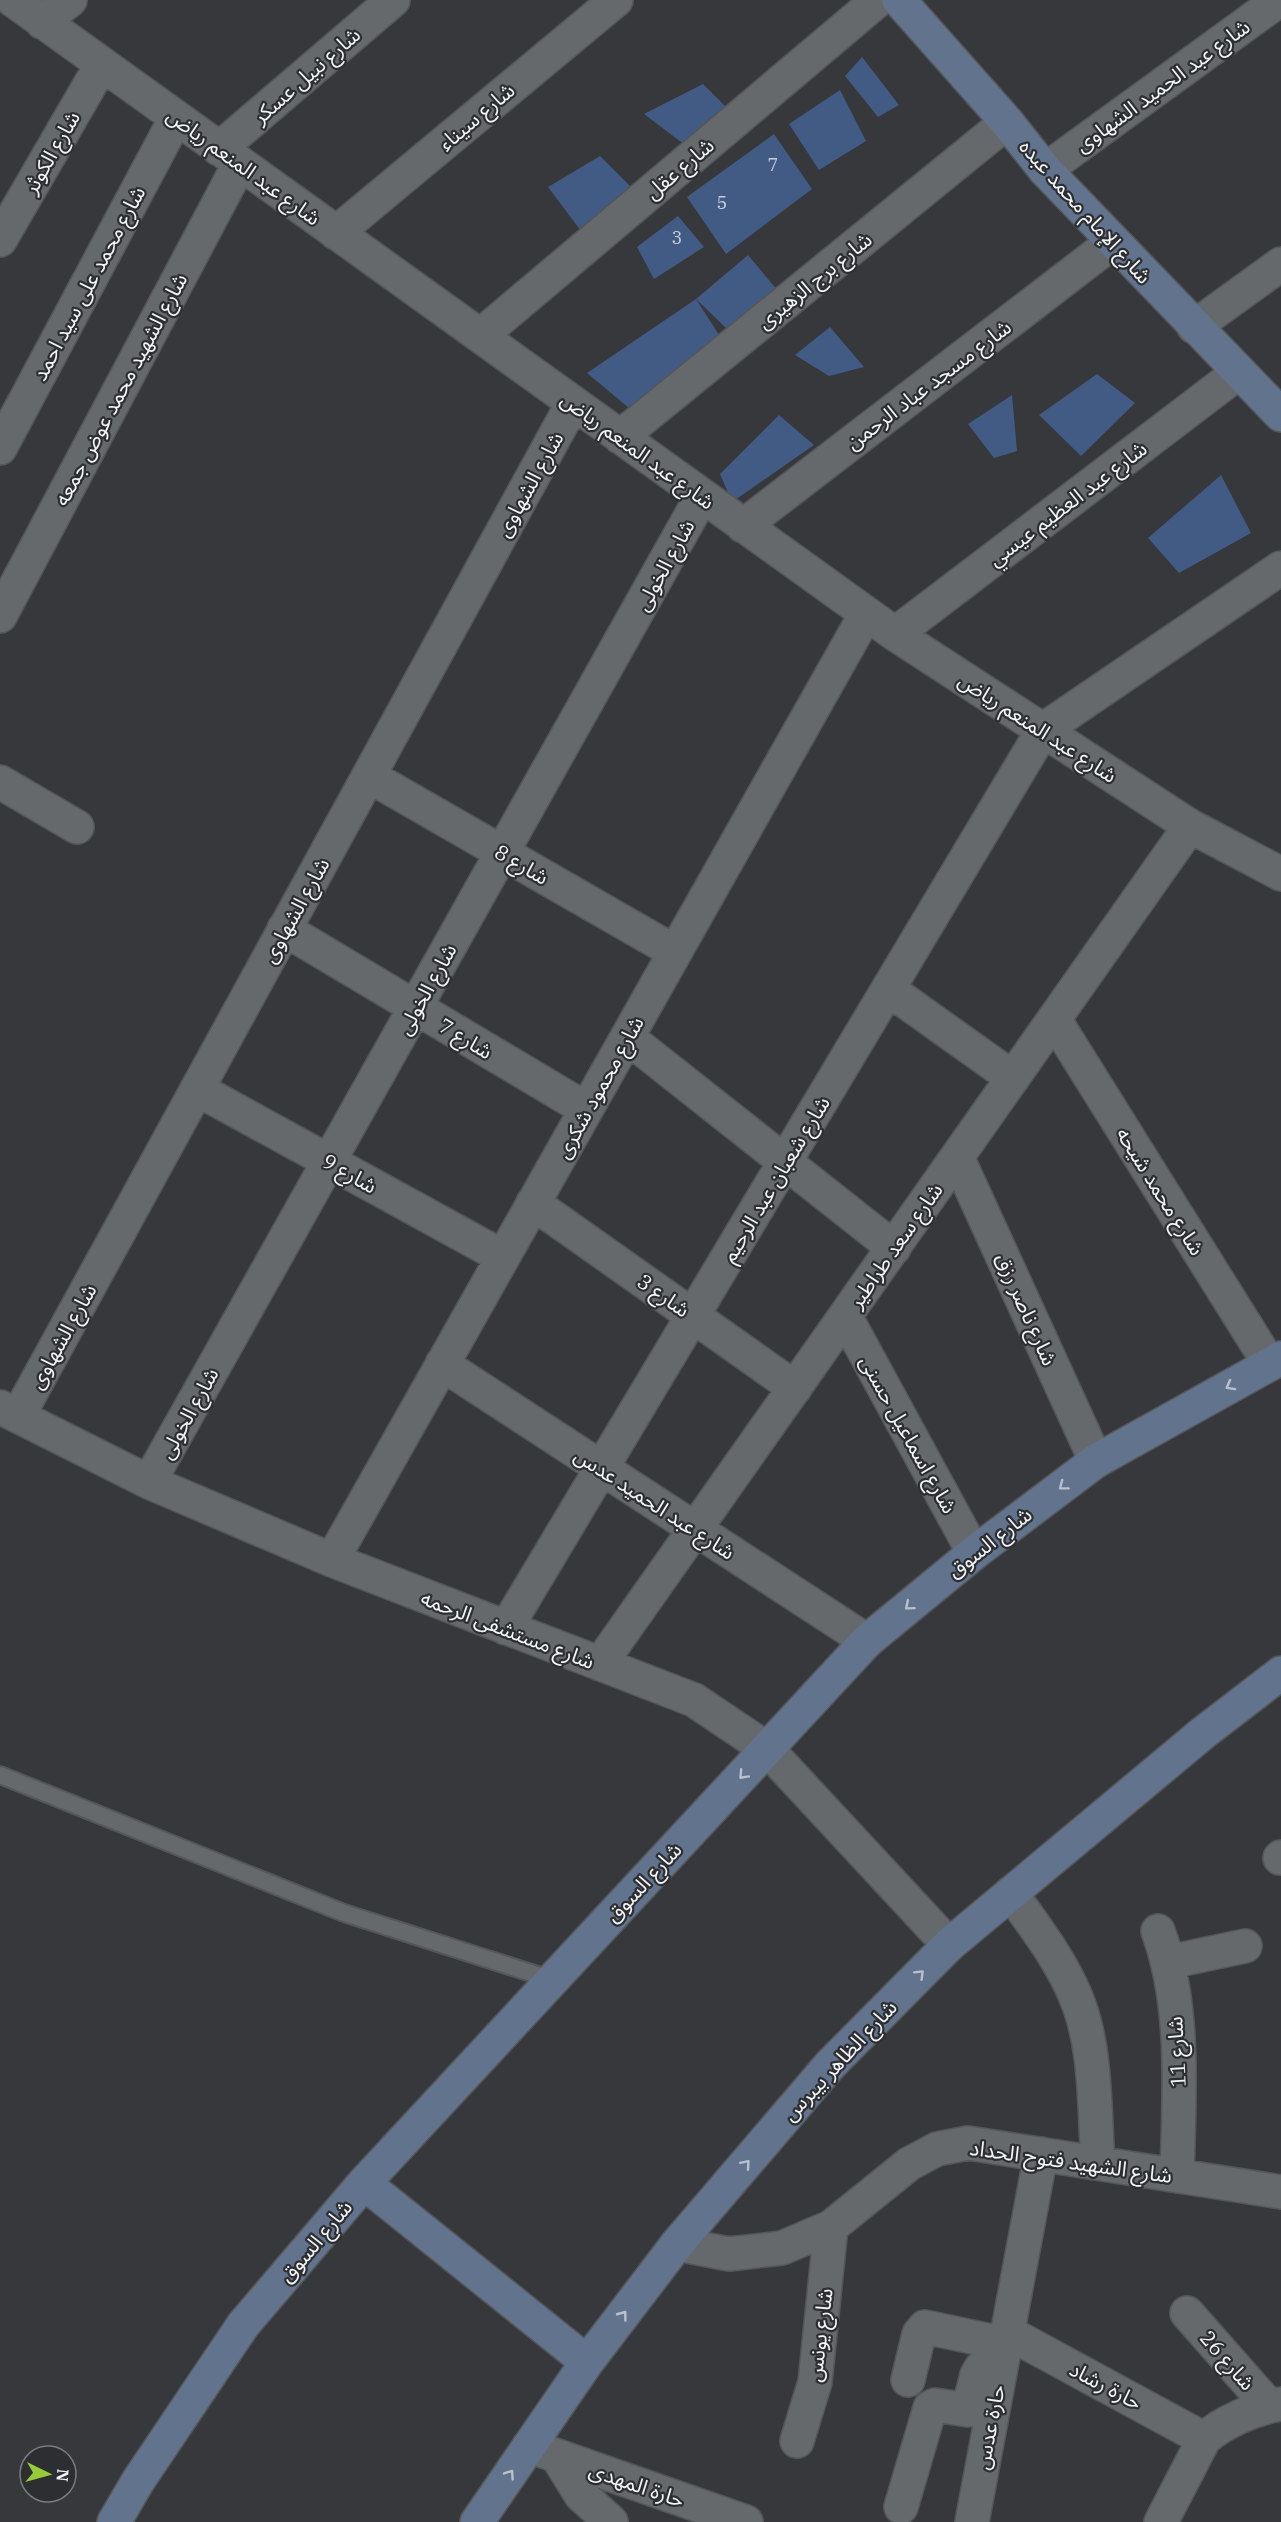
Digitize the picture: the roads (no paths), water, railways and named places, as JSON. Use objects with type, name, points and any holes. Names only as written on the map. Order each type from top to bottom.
[{"type":"main road","name":"شارع الإمام محمد عبده","points":[[898,0],[1007,122],[1045,170],[1281,415]]},
{"type":"main road","name":"شارع السوق","points":[[114,2522],[138,2481],[243,2325],[364,2183],[867,1641],[974,1552],[1096,1461],[1275,1361]]},
{"type":"main road","name":"شارع الظاهر بيبرس","points":[[477,2522],[543,2451],[587,2362],[677,2244],[830,2065],[949,1945],[1203,1733],[1281,1673]]},
{"type":"main road","points":[[364,2183],[587,2362]]},
{"type":"street","points":[[0,13],[8,0]]},
{"type":"street","name":"شارع عبد المنعم رياض","points":[[13,0],[895,634],[1190,826],[1281,874]]},
{"type":"street","points":[[42,22],[70,0]]},
{"type":"street","name":"شارع نبيل عسكر","points":[[229,156],[393,0]]},
{"type":"street","name":"شارع سيناء","points":[[336,233],[616,0]]},
{"type":"street","name":"شارع عقل","points":[[480,336],[878,0]]},
{"type":"street","name":"شارع عبد الحميد الشهاوى","points":[[1045,170],[1279,0]]},
{"type":"street","name":"شارع الكوثر","points":[[0,240],[102,64]]},
{"type":"street","name":"شارع محمد على سيد احمد","points":[[0,448],[176,118]]},
{"type":"street","name":"شارع برج الزهيرى","points":[[620,437],[1007,122]]},
{"type":"street","name":"شارع الشهيد محمد عوض جمعه","points":[[0,616],[229,156]]},
{"type":"street","name":"شارع مسجد عباد الرحمن","points":[[743,526],[1113,242]]},
{"type":"street","points":[[1194,327],[1281,264]]},
{"type":"street","name":"شارع عبد العظيم عيسي","points":[[895,634],[1239,372]]},
{"type":"street","name":"شارع الشهاوى","points":[[9,1412],[197,1089],[573,403]]},
{"type":"street","name":"شارع الخولى","points":[[149,1482],[702,496]]},
{"type":"street","points":[[1043,730],[1281,568]]},
{"type":"street","name":"شارع محمود شكرى","points":[[332,1560],[866,614]]},
{"type":"street","name":"شارع شعبان عبد الرحيم","points":[[506,1629],[1043,730]]},
{"type":"street","name":"شارع 8","points":[[369,776],[675,952]]},
{"type":"street","points":[[2,789],[77,826]]},
{"type":"street","name":"شارع سعد طراطير","points":[[600,1664],[1190,826]]},
{"type":"street","name":"شارع 7","points":[[284,929],[586,1109]]},
{"type":"street","points":[[888,989],[1013,1078]]},
{"type":"street","name":"شارع محمد شيحه","points":[[1054,1019],[1275,1361]]},
{"type":"street","points":[[627,1037],[894,1248]]},
{"type":"street","name":"شارع 9","points":[[197,1089],[503,1257]]},
{"type":"street","name":"شارع ناصر رزق","points":[[957,1157],[1096,1461]]},
{"type":"street","name":"شارع 3","points":[[533,1203],[795,1388]]},
{"type":"street","name":"شارع اسماعيل حسنى","points":[[844,1316],[974,1552]]},
{"type":"street","name":"شارع عبد الحميد عدس","points":[[442,1364],[867,1641]]},
{"type":"street","name":"شارع مستشفى الرحمه","points":[[9,1412],[149,1482],[332,1560],[694,1700],[767,1749],[949,1945]]},
{"type":"street","points":[[1011,1893],[1057,1958],[1076,1996],[1088,2044],[1098,2163]]},
{"type":"street","name":"شارع 11","points":[[1158,1931],[1169,1962],[1177,2033],[1176,2176]]},
{"type":"street","points":[[1169,1962],[1245,1946]]},
{"type":"street","name":"شارع الشهيد فتوح الحداد","points":[[677,2244],[729,2254],[782,2248],[831,2227],[909,2164],[937,2149],[968,2143],[1281,2192]]},
{"type":"street","name":"حارة عدس","points":[[972,2522],[1041,2154]]},
{"type":"street","name":"شارع يونس","points":[[797,2441],[815,2382],[831,2227]]},
{"type":"street","name":"شارع 26","points":[[1187,2313],[1275,2405]]},
{"type":"street","name":"حارة رشاد","points":[[908,2380],[920,2331],[925,2327],[1004,2349],[1204,2439]]},
{"type":"street","points":[[901,2507],[930,2408],[935,2405],[968,2410],[980,2370],[1004,2349]]},
{"type":"street","points":[[1161,2522],[1204,2439],[1216,2428],[1275,2405]]},
{"type":"street","points":[[543,2451],[580,2495],[611,2522]]},
{"type":"street","name":"حارة المهدى","points":[[543,2451],[746,2522]]},
{"type":"lane","points":[[0,1775],[344,1913],[553,1980]]}]
